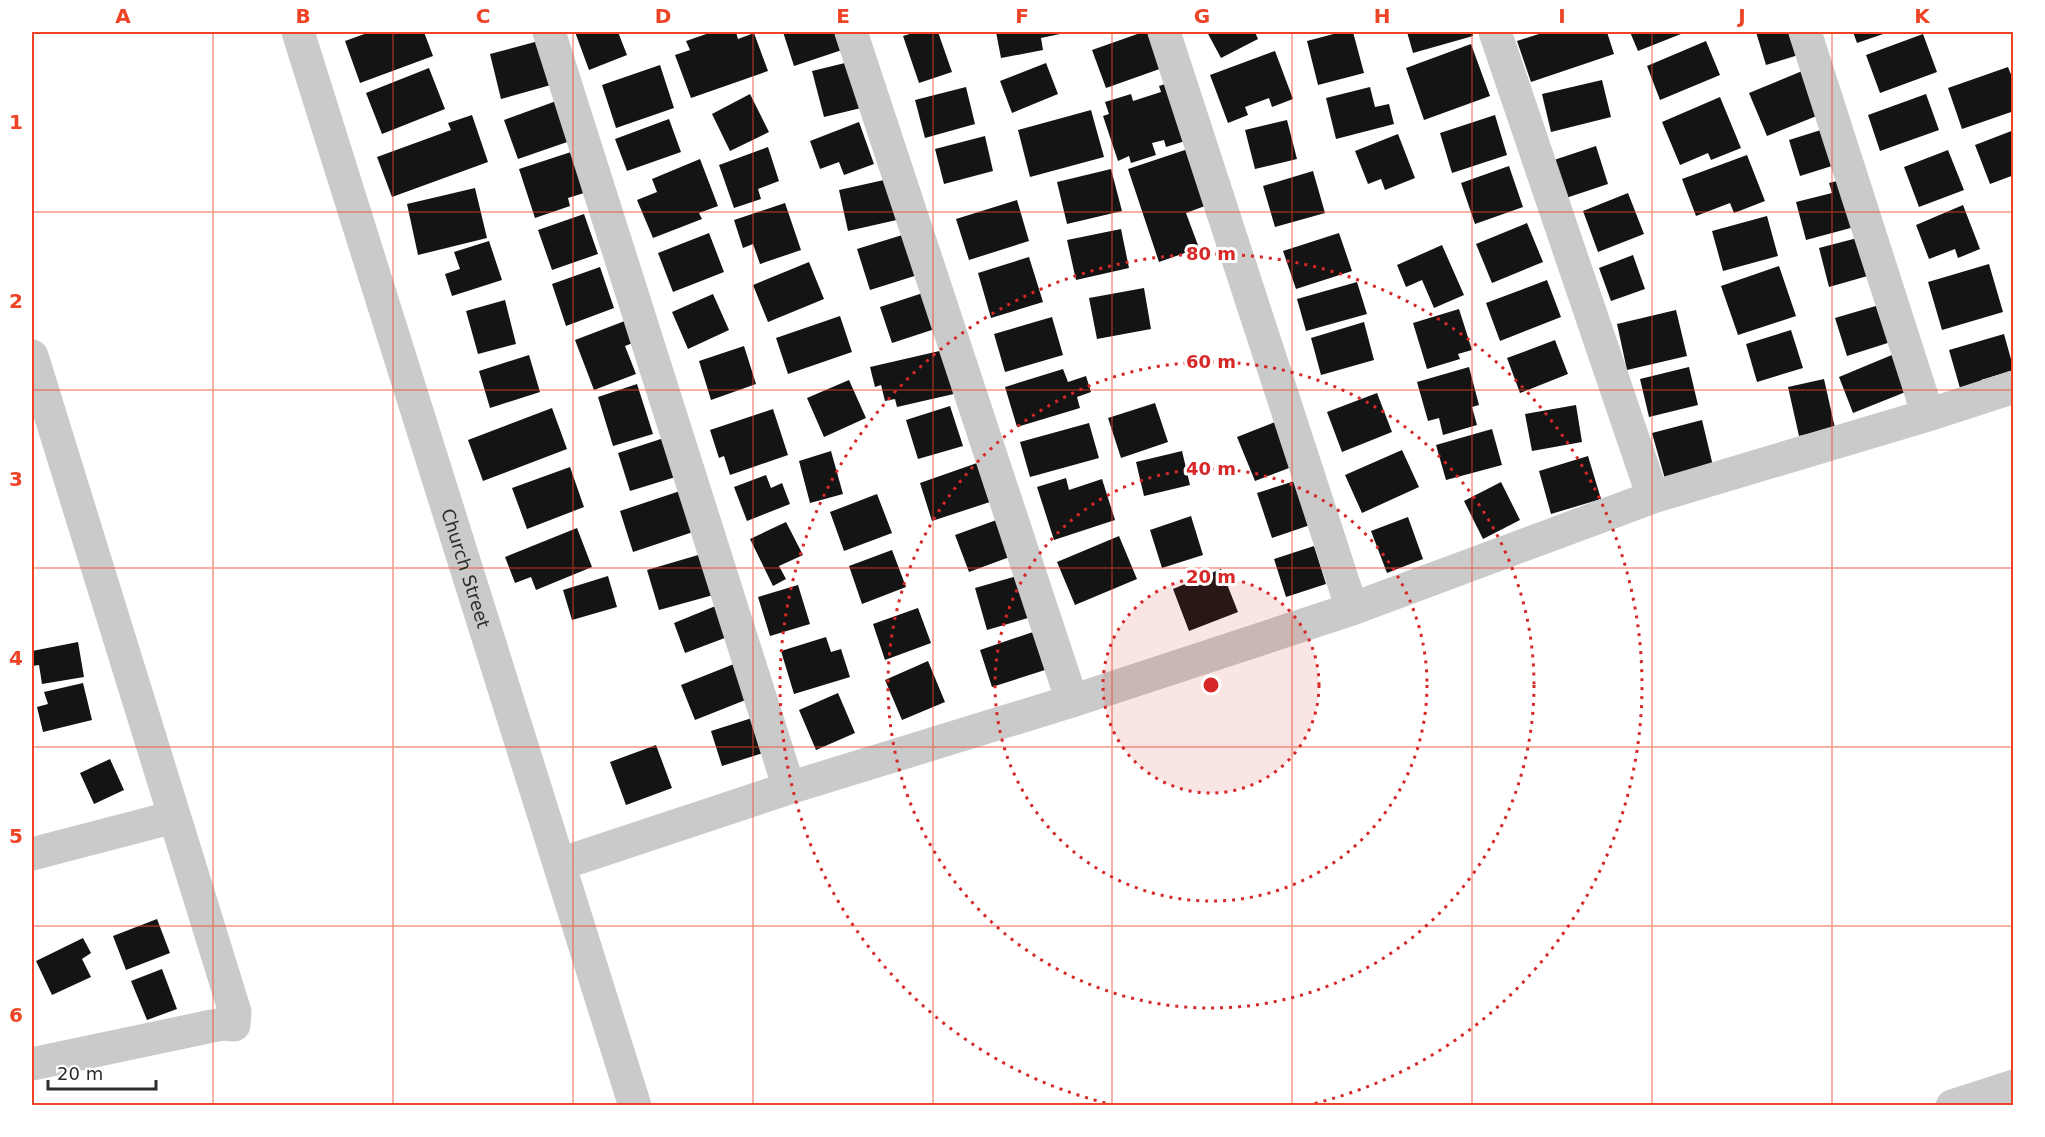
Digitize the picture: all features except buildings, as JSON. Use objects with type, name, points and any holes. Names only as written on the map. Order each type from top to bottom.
[{"type":"street","name":"Church Street","points":[[298,32],[635,1106]]},
{"type":"street","points":[[549,32],[789,788]]},
{"type":"street","points":[[851,32],[1071,701]]},
{"type":"street","points":[[1164,32],[1352,609]]},
{"type":"street","points":[[1495,32],[1653,497]]},
{"type":"street","points":[[1805,32],[1928,415]]},
{"type":"street","points":[[32,356],[41,421],[174,817],[235,1012],[234,1025],[212,1026],[32,1064]]},
{"type":"street","points":[[560,864],[789,788],[1071,701],[1352,609],[1653,497],[1928,415],[2013,387]]},
{"type":"street","points":[[32,854],[174,817]]},
{"type":"street","points":[[1952,1106],[2013,1086]]}]
